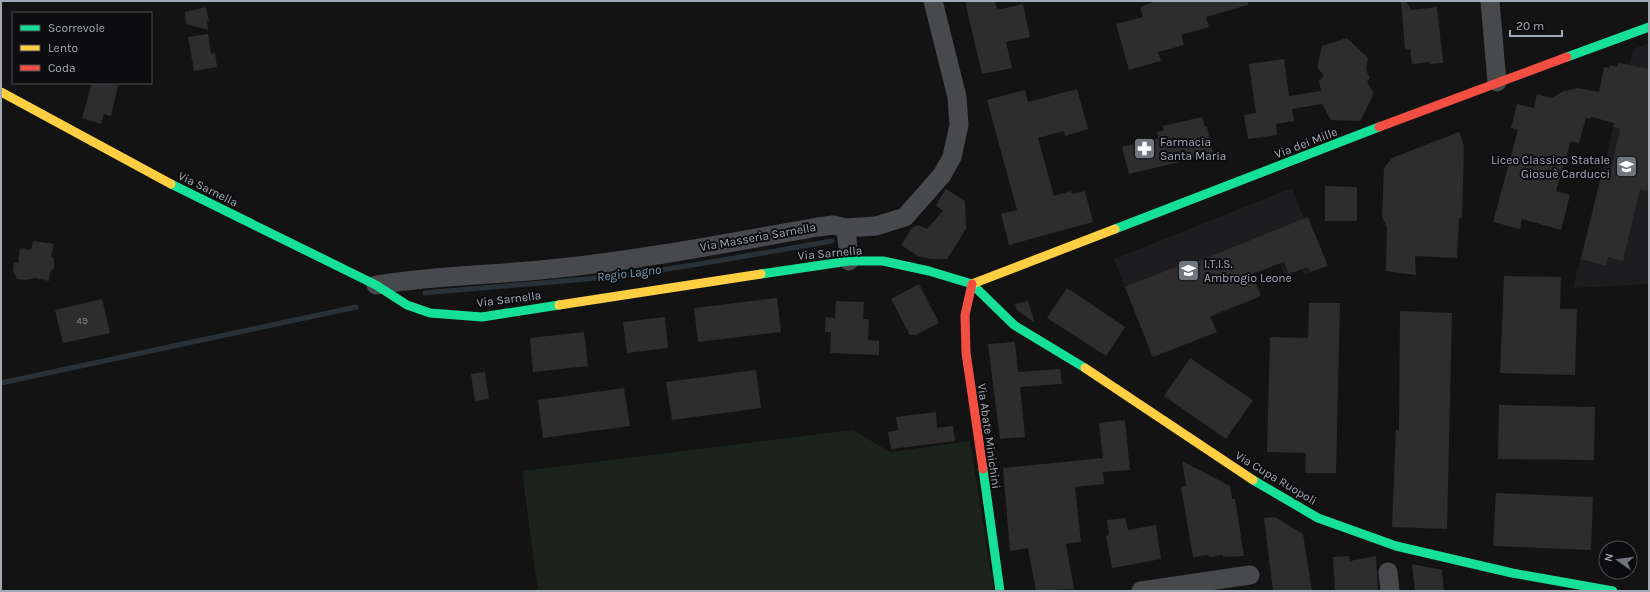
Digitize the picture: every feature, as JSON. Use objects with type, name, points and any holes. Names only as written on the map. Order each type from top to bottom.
[{"type":"street","name":"Via Masseria Sarnella","points":[[376,285],[428,278],[559,268],[646,257],[818,227],[833,225],[846,228],[876,226],[905,217],[942,175],[952,157],[959,125],[957,97],[933,1]]},
{"type":"street","points":[[1490,1],[1497,82]]},
{"type":"street","name":"Via dei Mille","points":[[972,284],[1497,82],[1649,27]]},
{"type":"street","name":"Via Sarnella","points":[[1,92],[173,185],[376,285],[407,305],[430,313],[482,317],[849,261],[883,261],[929,271],[972,284]]},
{"type":"street","points":[[846,228],[849,261]]},
{"type":"street","name":"Via Abate Minichini","points":[[972,284],[965,315],[966,353],[1000,591]]},
{"type":"street","name":"Via Cupa Ruopoli","points":[[972,284],[1014,325],[1088,370],[1246,476],[1318,518],[1396,546],[1512,573],[1613,591]]},
{"type":"street","points":[[1388,572],[1390,591]]},
{"type":"street","points":[[1141,591],[1250,575]]},
{"type":"shaded area","name":"Liceo Classico Statale Giosuè Carducci","points":[[1649,43],[1649,284],[1573,288],[1633,49]]},
{"type":"shaded area","name":"I.T.I.S. Ambrogio Leone","points":[[1292,188],[1323,267],[1305,275],[1302,268],[1285,275],[1280,263],[1251,274],[1260,297],[1209,318],[1215,332],[1152,357],[1114,259]]},
{"type":"shaded area","points":[[853,430],[890,452],[970,441],[994,591],[538,591],[522,471]]},
{"type":"building","points":[[965,1],[995,1],[997,10],[1023,4],[1030,37],[1006,42],[1012,68],[982,74]]},
{"type":"building","points":[[1156,1],[1248,1],[1248,5],[1206,17],[1209,27],[1181,35],[1184,45],[1158,52],[1161,61],[1129,70],[1116,24],[1143,17],[1140,7]]},
{"type":"building","points":[[1401,1],[1405,1],[1412,10],[1437,7],[1443,63],[1430,64],[1429,62],[1412,64],[1410,49],[1405,50]]},
{"type":"building","points":[[206,7],[209,21],[207,21],[208,30],[186,24],[185,12]]},
{"type":"building","points":[[208,34],[211,54],[215,53],[217,67],[194,71],[188,37]]},
{"type":"building","points":[[1347,38],[1368,58],[1366,70],[1370,78],[1367,82],[1374,93],[1360,121],[1331,120],[1322,104],[1292,109],[1294,121],[1276,124],[1277,135],[1248,139],[1244,115],[1256,113],[1249,64],[1284,59],[1289,96],[1321,91],[1319,81],[1324,76],[1317,67],[1322,46]]},
{"type":"building","points":[[1619,63],[1649,69],[1649,182],[1647,191],[1640,189],[1623,261],[1608,257],[1606,266],[1581,259],[1601,177],[1609,179],[1620,129],[1613,127],[1614,123],[1591,117],[1590,119],[1586,118],[1579,143],[1571,141],[1556,191],[1570,195],[1561,230],[1522,219],[1520,229],[1493,222],[1518,130],[1511,128],[1517,104],[1534,108],[1537,94],[1551,98],[1564,91],[1578,88],[1599,92],[1604,67],[1609,68],[1610,65],[1617,67]]},
{"type":"building","points":[[92,84],[110,84],[118,86],[111,116],[104,114],[101,124],[82,118]]},
{"type":"building","points":[[1077,89],[1088,129],[1065,136],[1064,131],[1038,138],[1054,196],[1071,191],[1072,194],[1085,191],[1093,222],[1009,245],[1001,214],[1017,210],[987,100],[1025,90],[1028,102]]},
{"type":"building","points":[[1202,117],[1205,127],[1207,127],[1213,154],[1129,174],[1122,147],[1158,139],[1157,132],[1164,130],[1163,126]]},
{"type":"building","points":[[1459,132],[1464,147],[1462,217],[1459,219],[1457,258],[1415,256],[1416,275],[1386,271],[1387,227],[1382,217],[1384,168],[1392,158]]},
{"type":"building","points":[[1325,186],[1357,187],[1357,221],[1325,221]]},
{"type":"building","points":[[946,189],[965,201],[966,229],[947,259],[931,259],[918,256],[901,245],[912,228],[918,225],[927,229],[943,211],[936,205]]},
{"type":"building","name":"I.T.I.S. Ambrogio Leone","points":[[1308,217],[1328,266],[1310,272],[1308,267],[1289,274],[1284,262],[1252,274],[1261,296],[1210,316],[1217,332],[1153,357],[1125,287],[1188,262],[1189,265]]},
{"type":"building","points":[[33,241],[54,244],[51,257],[54,259],[54,268],[50,272],[49,281],[35,278],[25,280],[17,279],[13,271],[14,262],[18,263],[20,248],[31,250]]},
{"type":"building","points":[[1504,276],[1561,277],[1560,309],[1577,309],[1575,375],[1500,373]]},
{"type":"building","points":[[919,284],[939,323],[916,335],[910,335],[891,299]]},
{"type":"building","points":[[1067,288],[1125,327],[1106,356],[1047,318]]},
{"type":"building","points":[[777,298],[781,332],[698,342],[694,308]]},
{"type":"building","points":[[102,299],[110,333],[63,343],[55,310]]},
{"type":"building","points":[[836,301],[864,302],[863,319],[869,319],[868,340],[879,341],[879,355],[830,353],[831,332],[825,332],[826,317],[835,318]]},
{"type":"building","points":[[1028,301],[1035,323],[1017,310],[1015,304]]},
{"type":"building","points":[[1309,303],[1340,303],[1336,473],[1305,473],[1306,453],[1267,452],[1270,337],[1308,338]]},
{"type":"building","points":[[1400,311],[1452,313],[1447,529],[1392,527],[1396,430],[1399,430]]},
{"type":"building","points":[[665,317],[668,348],[627,353],[623,322]]},
{"type":"building","points":[[584,332],[588,366],[533,372],[530,338]]},
{"type":"building","points":[[1015,342],[1018,372],[1060,369],[1062,384],[1020,387],[1025,437],[1000,439],[988,344]]},
{"type":"building","points":[[1190,358],[1253,400],[1226,439],[1164,396]]},
{"type":"building","points":[[756,370],[761,408],[672,420],[666,382]]},
{"type":"building","points":[[485,372],[489,399],[475,401],[471,374]]},
{"type":"building","points":[[624,388],[630,426],[543,438],[538,400]]},
{"type":"building","points":[[1499,405],[1595,407],[1594,460],[1498,459]]},
{"type":"building","points":[[936,412],[937,428],[953,426],[955,441],[891,449],[888,432],[898,430],[896,417]]},
{"type":"building","points":[[1125,420],[1130,470],[1103,472],[1104,484],[1075,487],[1081,542],[1066,544],[1074,589],[1036,591],[1028,548],[1010,551],[1003,468],[1103,458],[1099,423]]},
{"type":"building","points":[[1182,461],[1230,486],[1232,499],[1235,499],[1244,556],[1223,557],[1223,555],[1209,557],[1208,555],[1193,557],[1181,487],[1186,486]]},
{"type":"building","points":[[1496,493],[1593,497],[1591,550],[1493,546]]},
{"type":"building","points":[[1275,517],[1303,534],[1312,591],[1273,591],[1264,518]]},
{"type":"building","points":[[1125,518],[1128,530],[1156,525],[1161,559],[1112,568],[1106,536],[1109,535],[1107,520]]},
{"type":"building","points":[[1349,556],[1350,561],[1376,556],[1378,591],[1335,591],[1333,557]]},
{"type":"building","points":[[1412,564],[1442,570],[1444,591],[1415,591]]},
{"type":"waterway","name":"Regio Lagno","points":[[425,293],[640,273],[832,241]]},
{"type":"waterway","points":[[1,383],[356,307]]},
{"type":"traffic: fast","points":[[1567,57],[1649,27]]},
{"type":"traffic: fast","points":[[1115,229],[1379,127]]},
{"type":"traffic: fast","points":[[171,184],[376,285],[407,305],[430,313],[482,317],[559,305]]},
{"type":"traffic: fast","points":[[761,274],[849,261],[883,261],[929,271],[972,284],[1014,325],[1085,368]]},
{"type":"traffic: fast","points":[[983,469],[1000,591]]},
{"type":"traffic: fast","points":[[1253,480],[1318,518],[1396,546],[1512,573],[1613,591]]},
{"type":"traffic: slow","points":[[1,92],[171,184]]},
{"type":"traffic: slow","points":[[972,284],[1115,229]]},
{"type":"traffic: slow","points":[[559,305],[761,274]]},
{"type":"traffic: slow","points":[[1085,368],[1253,480]]},
{"type":"traffic: jam","points":[[1379,127],[1567,57]]},
{"type":"traffic: jam","points":[[972,284],[965,315],[966,353],[983,469]]},
{"type":"place","name":"Farmacia Santa Maria","points":[[1145,149]]},
{"type":"place","name":"Liceo Classico Statale Giosuè Carducci","points":[[1626,167]]},
{"type":"place","name":"I.T.I.S. Ambrogio Leone","points":[[1189,271]]}]
